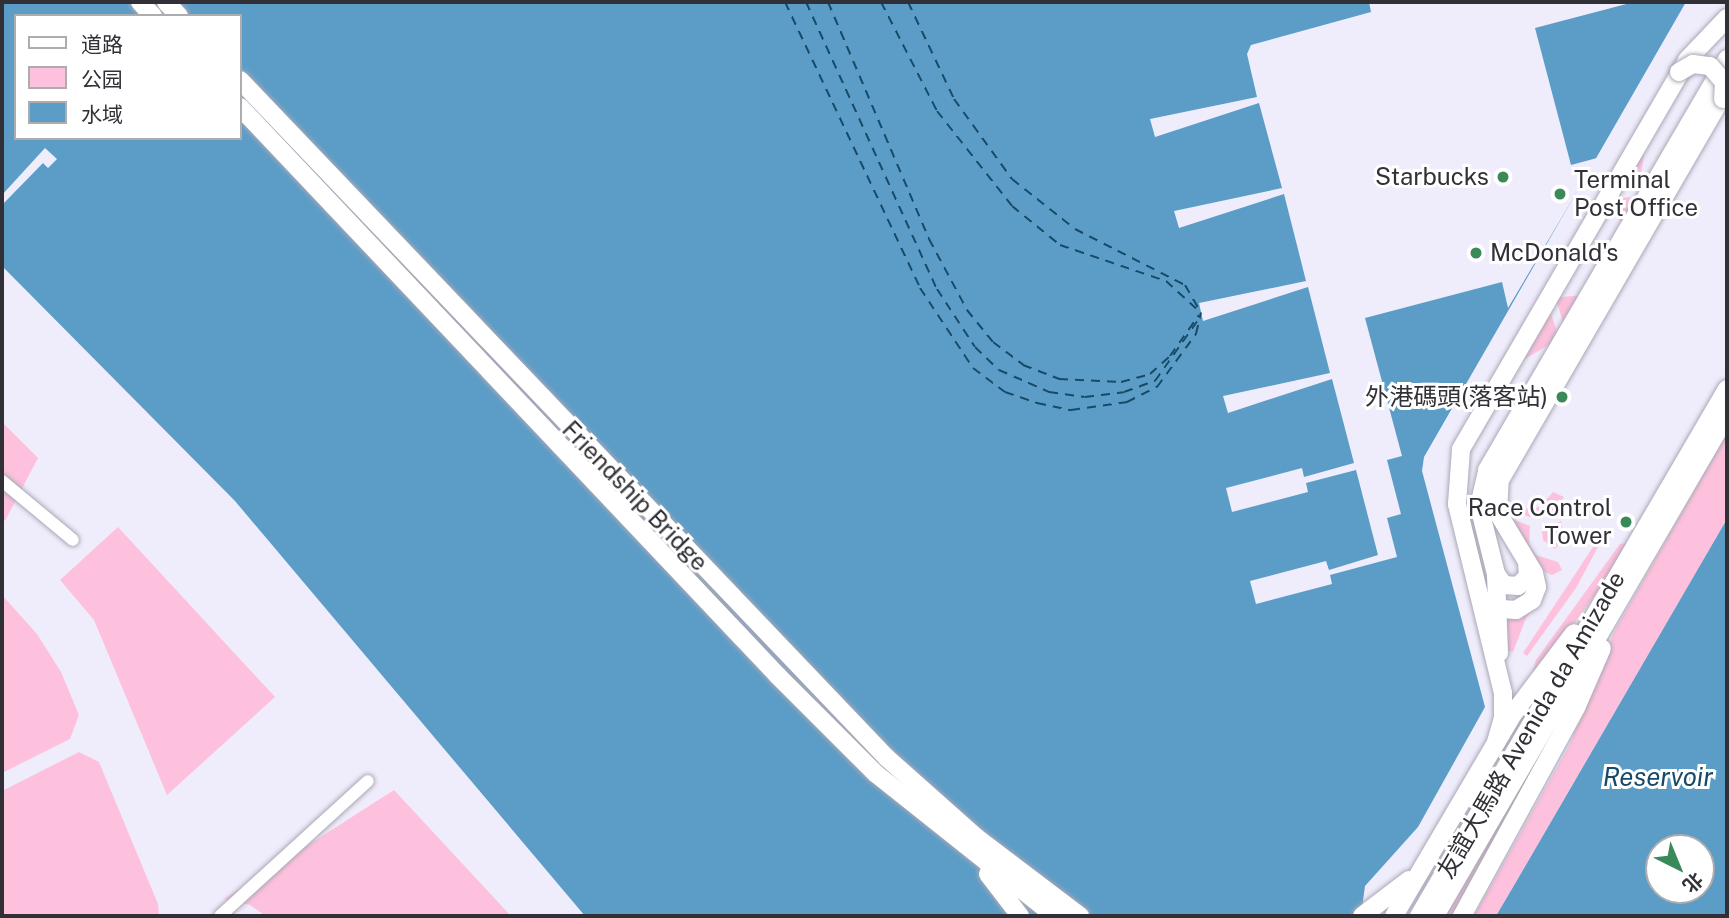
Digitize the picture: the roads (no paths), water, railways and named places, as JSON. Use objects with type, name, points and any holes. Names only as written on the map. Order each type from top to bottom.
[{"type":"main road","points":[[1500,685],[1461,523],[1455,477],[1469,432],[1679,72],[1727,18]]},
{"type":"main road","points":[[1496,742],[1503,718],[1496,575],[1479,506],[1487,470],[1727,59]]},
{"type":"main road","points":[[1477,584],[1498,608],[1516,610],[1534,596],[1537,582],[1498,513],[1498,486],[1725,94],[1724,82],[1714,68],[1697,63],[1679,72]]},
{"type":"main road","name":"Friendship Bridge","points":[[242,81],[887,758],[1048,893]]},
{"type":"main road","name":"Friendship Bridge","points":[[242,109],[778,676],[875,773],[965,849]]},
{"type":"main road","name":"友誼大馬路 Avenida da Amizade","points":[[1435,916],[1630,568],[1727,388]]},
{"type":"main road","name":"友誼大馬路 Avenida da Amizade","points":[[1419,916],[1630,568],[1727,415]]},
{"type":"main road","points":[[1496,575],[1504,585],[1518,586],[1528,576],[1527,563]]},
{"type":"main road","points":[[1394,916],[1496,742],[1630,568]]},
{"type":"main road","points":[[1462,916],[1576,708],[1630,568]]},
{"type":"main road","points":[[965,849],[1020,916]]},
{"type":"main road","points":[[965,849],[1055,916]]},
{"type":"main road","points":[[1362,916],[1394,893],[1426,861]]},
{"type":"main road","points":[[1048,893],[1080,916]]},
{"type":"main road","points":[[1048,893],[1089,916]]},
{"type":"street","points":[[2,481],[73,540]]},
{"type":"street","points":[[220,916],[368,781]]},
{"type":"water","points":[[2,2],[1686,2],[1424,457],[1422,471],[1485,707],[1418,827],[1365,886],[1361,916],[585,916],[235,501],[2,266]]},
{"type":"water","name":"Reservoir","points":[[1727,519],[1727,916],[1496,916]]},
{"type":"place","name":"Starbucks","points":[[1503,177]]},
{"type":"place","name":"Terminal Post Office","points":[[1560,194]]},
{"type":"place","name":"McDonald's","points":[[1476,253]]},
{"type":"place","name":"外港碼頭(落客站)","points":[[1562,397]]},
{"type":"place","name":"Race Control Tower","points":[[1626,522]]}]
